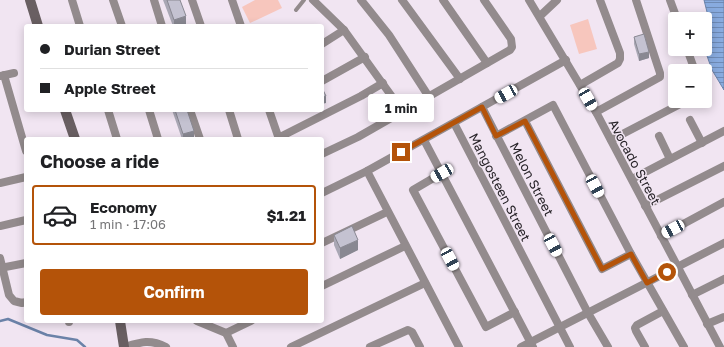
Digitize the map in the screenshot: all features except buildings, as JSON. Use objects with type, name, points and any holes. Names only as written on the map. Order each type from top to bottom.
[{"type":"street","points":[[30,0],[37,24]]},
{"type":"street","points":[[72,0],[79,24]]},
{"type":"street","points":[[113,0],[121,24]]},
{"type":"street","points":[[154,0],[161,24]]},
{"type":"street","points":[[192,0],[200,24]]},
{"type":"street","points":[[232,0],[240,24]]},
{"type":"street","points":[[314,0],[344,30],[403,112]]},
{"type":"street","points":[[361,0],[389,35],[429,97]]},
{"type":"street","points":[[402,0],[460,79]]},
{"type":"street","points":[[444,0],[487,63]]},
{"type":"street","points":[[324,153],[358,137],[506,53],[512,47],[511,38],[484,0]]},
{"type":"street","name":"Avocado Street","points":[[529,0],[540,16],[596,112],[720,347]]},
{"type":"street","points":[[540,16],[557,0]]},
{"type":"street","points":[[580,85],[618,63],[620,59],[620,53],[600,0]]},
{"type":"street","points":[[596,112],[660,77],[636,0]]},
{"type":"street","points":[[670,0],[674,12]]},
{"type":"street","points":[[324,43],[344,30]]},
{"type":"street","points":[[324,80],[364,57]]},
{"type":"street","points":[[324,192],[424,140],[566,60]]},
{"type":"street","points":[[14,73],[2,76],[24,145]]},
{"type":"street","points":[[280,137],[361,96],[383,83]]},
{"type":"street","points":[[496,136],[553,105],[631,254],[684,347]]},
{"type":"street","name":"Melon Street","points":[[482,107],[588,313],[608,347]]},
{"type":"street","points":[[611,140],[673,108]]},
{"type":"street","points":[[66,112],[74,137]]},
{"type":"street","points":[[109,112],[117,137]]},
{"type":"street","points":[[150,112],[157,137]]},
{"type":"street","points":[[191,112],[199,137]]},
{"type":"street","points":[[229,112],[237,137]]},
{"type":"street","points":[[270,112],[278,137]]},
{"type":"street","points":[[690,120],[702,142]]},
{"type":"street","points":[[525,121],[602,269],[631,254]]},
{"type":"street","name":"Mangosteen Street","points":[[454,123],[570,347]]},
{"type":"street","points":[[632,179],[724,131]]},
{"type":"street","points":[[659,136],[670,159]]},
{"type":"street","points":[[424,140],[532,345]]},
{"type":"street","points":[[645,206],[724,166]]},
{"type":"street","points":[[367,171],[458,347]]},
{"type":"street","points":[[442,173],[413,190],[486,327],[515,312]]},
{"type":"street","points":[[0,183],[24,177]]},
{"type":"street","points":[[661,236],[724,202]]},
{"type":"street","points":[[324,242],[387,212]]},
{"type":"street","points":[[0,226],[24,220]]},
{"type":"street","points":[[521,347],[532,345],[559,328],[724,243]]},
{"type":"street","points":[[324,285],[405,246]]},
{"type":"street","points":[[0,258],[9,295],[14,301],[24,302]]},
{"type":"street","points":[[1,267],[24,263]]},
{"type":"street","points":[[692,296],[724,279]]},
{"type":"street","points":[[292,347],[425,283]]},
{"type":"street","points":[[645,347],[635,328],[637,325],[663,311]]},
{"type":"street","points":[[707,324],[724,317]]},
{"type":"street","points":[[120,323],[124,347],[147,342],[154,342],[166,347]]},
{"type":"street","points":[[201,323],[226,333],[234,347]]},
{"type":"street","points":[[226,333],[247,323]]},
{"type":"street","points":[[370,347],[408,330],[412,332],[420,347]]},
{"type":"lane","points":[[296,10],[304,0]]},
{"type":"shaded area","points":[[255,0],[278,0],[282,8],[250,23],[242,7]]},
{"type":"shaded area","points":[[588,19],[597,49],[579,54],[570,25]]},
{"type":"water","points":[[704,0],[724,0],[724,90],[712,70],[712,64],[710,64],[707,56],[712,56],[712,12],[707,12]]},
{"type":"waterway","points":[[0,321],[8,319],[47,335],[77,340],[85,347]]},
{"type":"route","points":[[401,152],[482,107],[496,136],[525,121],[602,269],[631,254],[647,283],[667,272]]}]
